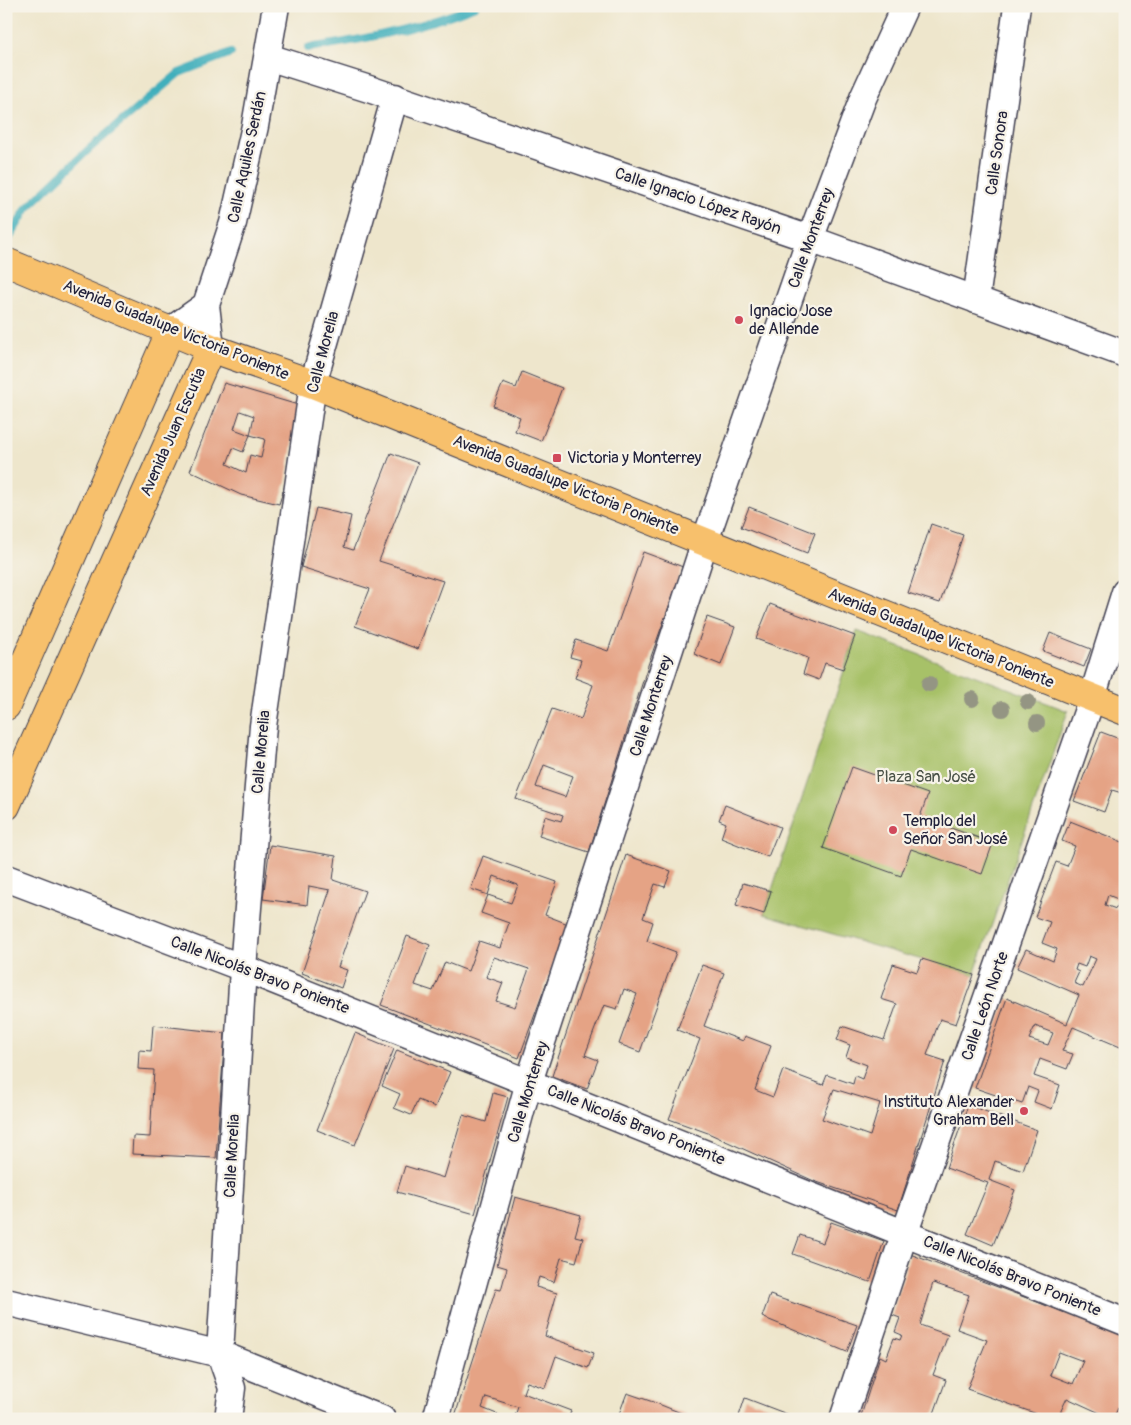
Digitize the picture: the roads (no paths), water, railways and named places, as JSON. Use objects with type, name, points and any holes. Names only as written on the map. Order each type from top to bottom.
[{"type":"main road","name":"Avenida Guadalupe Victoria Poniente","points":[[6,262],[211,348],[313,384],[1125,711]]},
{"type":"main road","points":[[6,706],[171,330]]},
{"type":"main road","name":"Avenida Juan Escutia","points":[[6,806],[211,348]]},
{"type":"street","name":"Calle Aquiles Serdán","points":[[206,305],[233,223],[268,56],[276,6]]},
{"type":"street","name":"Calle Monterrey","points":[[436,1419],[529,1082],[704,541],[810,239],[863,98],[905,6]]},
{"type":"street","name":"Calle Sonora","points":[[976,300],[1017,6]]},
{"type":"street","name":"Calle Ignacio López Rayón","points":[[268,56],[810,239],[1125,354]]},
{"type":"street","name":"Calle Morelia","points":[[228,1419],[232,1388],[220,1354],[243,968],[263,726],[313,384],[394,97]]},
{"type":"street","points":[[171,330],[206,305]]},
{"type":"street","name":"Avenida Juan Escutia","points":[[206,305],[211,348]]},
{"type":"street","name":"Calle León Norte","points":[[844,1419],[905,1232],[1092,698],[1125,592]]},
{"type":"street","name":"Calle Nicolás Bravo Poniente","points":[[6,878],[243,968],[905,1232],[1125,1322]]},
{"type":"street","points":[[6,1302],[220,1354],[382,1419]]},
{"type":"waterway","points":[[308,48],[414,27],[475,6]]},
{"type":"waterway","points":[[6,244],[27,208],[89,149],[179,73],[231,53]]},
{"type":"place","name":"Ignacio Jose de Allende","points":[[739,320]]},
{"type":"place","name":"Victoria y Monterrey","points":[[557,458]]},
{"type":"place","name":"Templo del Señor San José","points":[[893,830]]},
{"type":"place","name":"Instituto Alexander Graham Bell","points":[[1024,1111]]},
{"type":"park label","name":"Plaza San José","points":[[926,777]]}]
